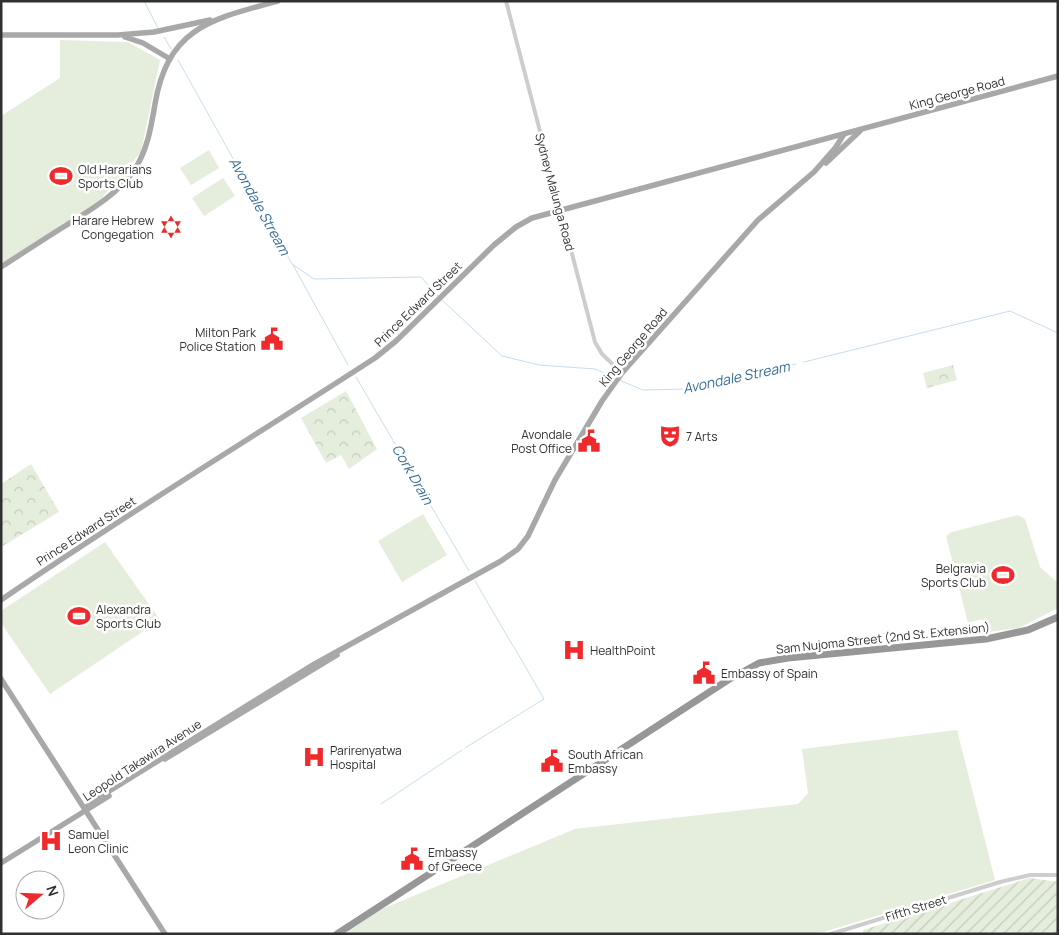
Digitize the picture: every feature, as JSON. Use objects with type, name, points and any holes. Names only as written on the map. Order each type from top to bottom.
[{"type":"highway","name":"Sam Nujoma Street (2nd St. Extension)","points":[[337,934],[728,680],[759,663],[788,658],[986,639],[1019,633],[1058,617]]},
{"type":"main road","points":[[1,34],[118,35],[154,32],[278,1]]},
{"type":"main road","points":[[1,267],[102,203],[126,180],[138,164],[146,146],[159,85],[170,59],[191,35],[215,18]]},
{"type":"main road","points":[[118,35],[143,43],[170,59]]},
{"type":"main road","name":"King George Road","points":[[476,575],[508,556],[523,543],[555,480],[613,384],[622,373],[758,220],[861,130],[1058,76]]},
{"type":"main road","name":"Prince Edward Street","points":[[1,600],[180,482],[246,442],[374,358],[396,341],[494,245],[516,227],[532,218],[673,182],[861,130]]},
{"type":"main road","points":[[844,134],[846,145]]},
{"type":"main road","name":"King George Road","points":[[814,172],[836,147],[844,134]]},
{"type":"main road","points":[[826,139],[836,147]]},
{"type":"main road","name":"Leopold Takawira Avenue","points":[[1,863],[171,751],[311,666],[476,575]]},
{"type":"main road","points":[[1,679],[166,934]]},
{"type":"street","name":"Sydney Malunga Road","points":[[506,1],[595,342],[602,354],[622,373]]},
{"type":"street","name":"Fifth Street","points":[[831,934],[1000,882],[1030,876],[1058,875]]},
{"type":"green space","name":"Old Hararians Sports Club","points":[[60,40],[128,42],[160,60],[141,152],[100,200],[1,265],[1,116],[60,78]]},
{"type":"green space","points":[[209,150],[219,168],[191,185],[180,168]]},
{"type":"green space","points":[[223,178],[235,196],[204,216],[192,198]]},
{"type":"green space","points":[[953,365],[957,380],[927,388],[923,373]]},
{"type":"green space","points":[[346,391],[377,449],[349,469],[341,455],[326,463],[301,418]]},
{"type":"green space","points":[[31,464],[59,512],[1,547],[1,484]]},
{"type":"green space","points":[[423,514],[447,555],[402,582],[378,541]]},
{"type":"green space","name":"Belgravia Sports Club","points":[[1018,515],[1025,519],[1040,567],[1058,583],[1058,608],[1019,628],[988,632],[982,619],[968,623],[946,536],[952,532]]},
{"type":"green space","name":"Alexandra Sports Club","points":[[105,542],[160,620],[50,694],[1,623],[1,611]]},
{"type":"green space","points":[[957,730],[995,880],[817,934],[344,934],[382,909],[575,829],[798,804],[808,793],[802,749]]},
{"type":"green space","points":[[1030,878],[1058,882],[1058,934],[863,934],[863,930]]},
{"type":"waterway","name":"Avondale Stream","points":[[144,1],[158,28]]},
{"type":"waterway","name":"Avondale Stream","points":[[164,37],[171,49]]},
{"type":"waterway","name":"Avondale Stream","points":[[178,60],[292,264],[314,279],[421,277],[438,296]]},
{"type":"waterway","name":"Cork Drain","points":[[293,265],[348,365]]},
{"type":"waterway","name":"Avondale Stream","points":[[441,299],[502,356],[539,365],[595,369],[616,378]]},
{"type":"waterway","name":"Avondale Stream","points":[[804,362],[1010,311],[1058,333]]},
{"type":"waterway","name":"Avondale Stream","points":[[619,380],[643,390],[686,389],[796,364]]},
{"type":"waterway","name":"Cork Drain","points":[[356,377],[469,571]]},
{"type":"waterway","name":"Cork Drain","points":[[475,581],[513,646]]},
{"type":"waterway","name":"Cork Drain","points":[[465,748],[544,699],[514,647]]},
{"type":"waterway","name":"Cork Drain","points":[[381,804],[462,750]]},
{"type":"place","name":"Old Hararians Sports Club","points":[[61,176]]},
{"type":"place","name":"Harare Hebrew Congegation","points":[[171,227]]},
{"type":"place","name":"Milton Park Police Station","points":[[272,339]]},
{"type":"place","name":"7 Arts","points":[[670,436]]},
{"type":"place","name":"Avondale Post Office","points":[[589,441]]},
{"type":"place","name":"Belgravia Sports Club","points":[[1003,575]]},
{"type":"place","name":"Alexandra Sports Club","points":[[79,616]]},
{"type":"place","name":"HealthPoint","points":[[574,650]]},
{"type":"place","name":"Embassy of Spain","points":[[704,673]]},
{"type":"place","name":"Parirenyatwa Hospital","points":[[314,757]]},
{"type":"place","name":"South African Embassy","points":[[552,761]]},
{"type":"place","name":"Samuel Leon Clinic","points":[[51,841]]},
{"type":"place","name":"Embassy of Greece","points":[[412,859]]}]
